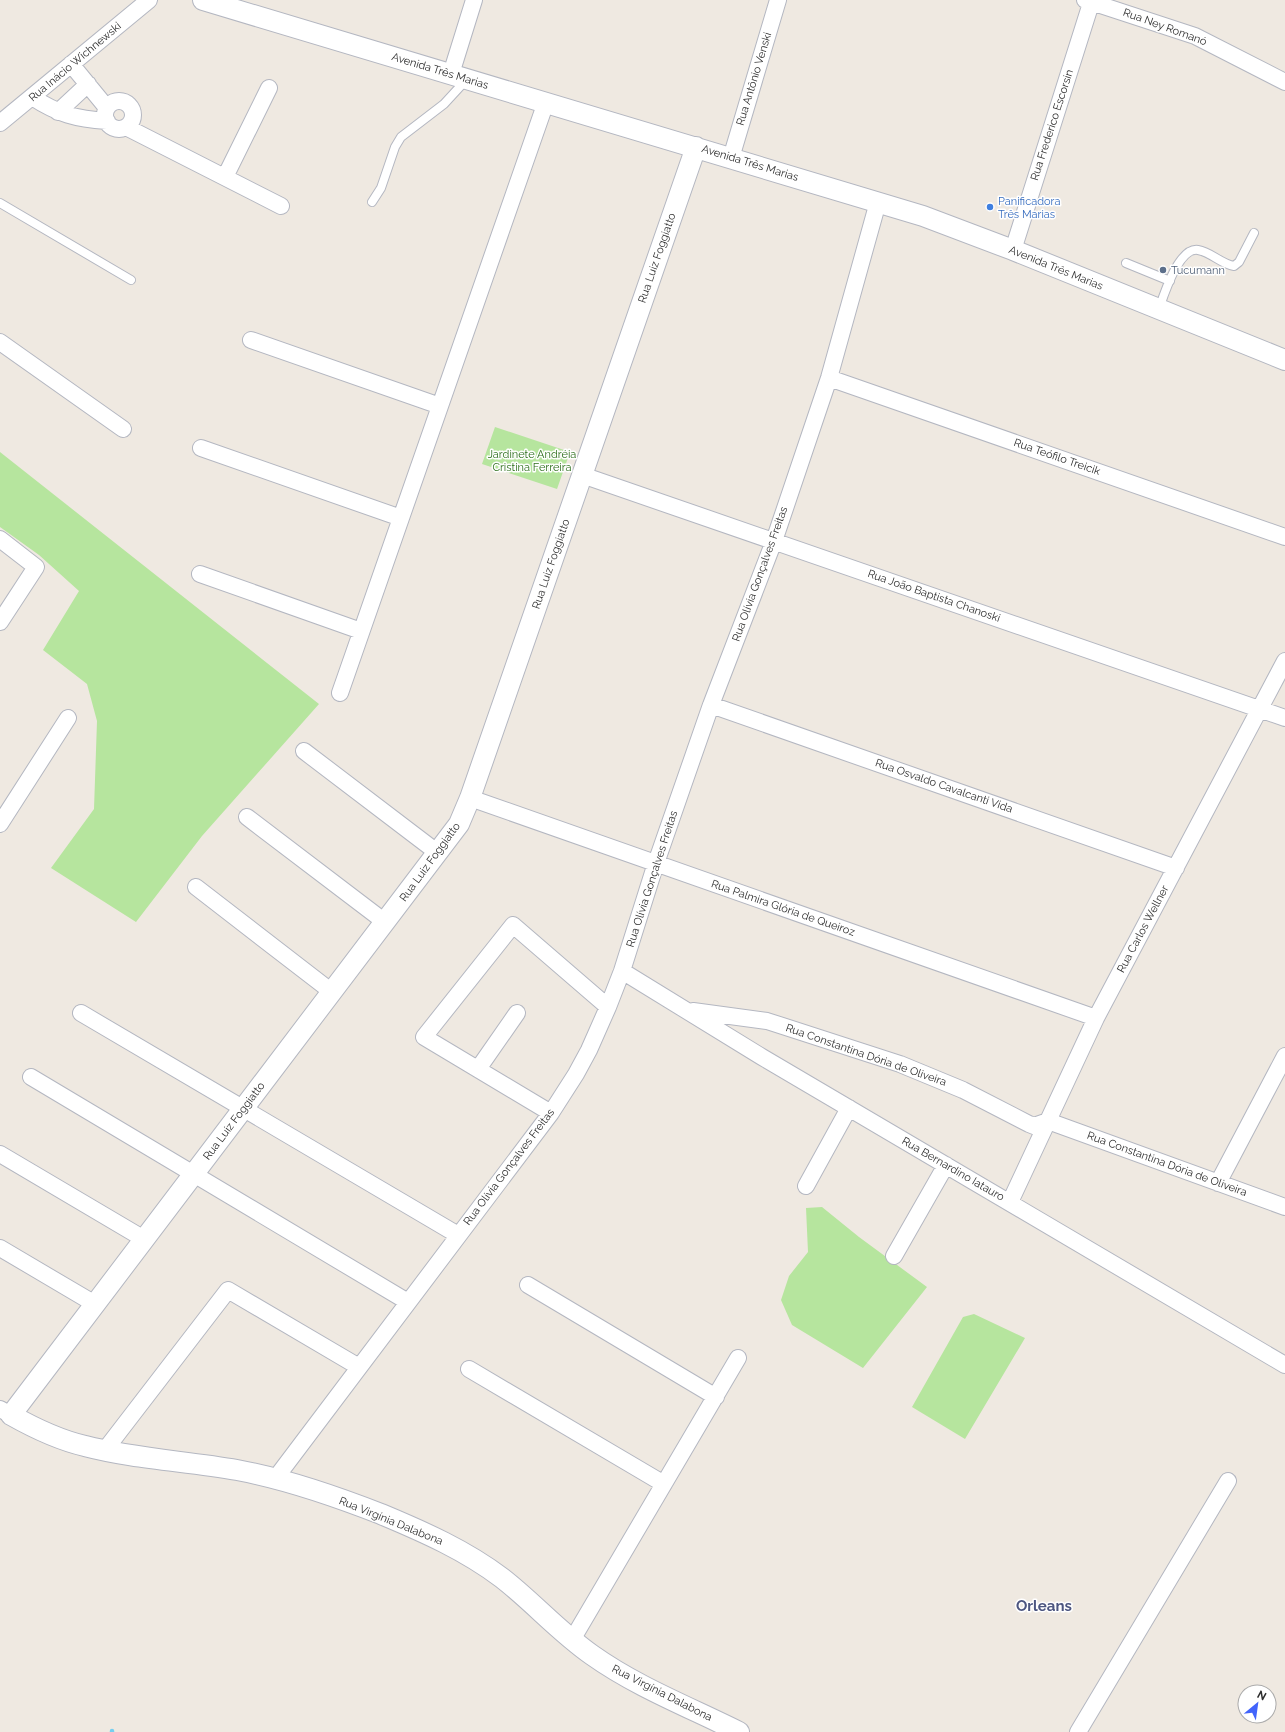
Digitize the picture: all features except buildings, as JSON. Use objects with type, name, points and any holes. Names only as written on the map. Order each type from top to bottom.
[{"type":"street","name":"Rua Inácio Wichnewski","points":[[0,123],[149,0]]},
{"type":"street","name":"Avenida Três Marias","points":[[203,0],[930,218],[1285,360]]},
{"type":"street","points":[[459,76],[474,0]]},
{"type":"street","name":"Rua Antônio Venski","points":[[731,158],[778,0]]},
{"type":"street","name":"Rua Ney Romanó","points":[[1090,1],[1195,36],[1285,82]]},
{"type":"street","name":"Rua Frederico Escorsin","points":[[1013,250],[1090,1]]},
{"type":"street","points":[[71,64],[88,84],[116,128],[126,127],[282,206]]},
{"type":"street","points":[[58,112],[88,84]]},
{"type":"street","points":[[225,177],[269,88]]},
{"type":"street","points":[[32,97],[58,112],[76,118],[107,115]]},
{"type":"street","points":[[107,115],[116,101],[127,103],[133,112],[133,118],[126,127]]},
{"type":"street","points":[[340,693],[546,102]]},
{"type":"street","name":"Rua Luiz Foggiatto","points":[[5,1412],[95,1304],[459,824],[470,798],[696,147]]},
{"type":"street","name":"Rua Olívia Gonçalves Freitas","points":[[275,1479],[551,1112],[576,1074],[608,1008],[622,971],[656,863],[711,705],[774,541],[828,378],[878,202]]},
{"type":"street","points":[[251,340],[440,406]]},
{"type":"street","points":[[0,342],[123,429]]},
{"type":"street","name":"Rua Teófilo Treicik","points":[[828,378],[1285,537]]},
{"type":"street","points":[[201,448],[401,518]]},
{"type":"street","name":"Rua João Baptista Chanoski","points":[[582,474],[1285,718]]},
{"type":"street","points":[[0,539],[36,567],[0,622]]},
{"type":"street","points":[[200,574],[361,631]]},
{"type":"street","name":"Rua Carlos Wellner","points":[[1010,1202],[1096,1018],[1285,661]]},
{"type":"street","name":"Rua Osvaldo Cavalcanti Vida","points":[[711,705],[1176,868]]},
{"type":"street","points":[[0,824],[68,718]]},
{"type":"street","points":[[304,750],[438,852]]},
{"type":"street","name":"Rua Palmira Glória de Queiroz","points":[[470,798],[1096,1018]]},
{"type":"street","points":[[247,816],[385,922]]},
{"type":"street","points":[[196,888],[332,992]]},
{"type":"street","points":[[551,1112],[424,1037],[513,925],[608,1008]]},
{"type":"street","name":"Rua Bernardino Iatauro","points":[[622,971],[849,1108],[1285,1365]]},
{"type":"street","name":"Rua Constantina Dória de Oliveira","points":[[687,1010],[742,1017],[791,1028],[938,1079],[983,1099],[1034,1126],[1048,1121],[1285,1207]]},
{"type":"street","points":[[81,1013],[458,1235]]},
{"type":"street","points":[[478,1069],[517,1013]]},
{"type":"street","points":[[1218,1183],[1285,1056]]},
{"type":"street","points":[[31,1077],[408,1302]]},
{"type":"street","points":[[806,1186],[849,1108]]},
{"type":"street","points":[[0,1154],[144,1239]]},
{"type":"street","points":[[894,1256],[946,1165]]},
{"type":"street","points":[[0,1248],[95,1304]]},
{"type":"street","points":[[528,1285],[716,1397]]},
{"type":"street","points":[[104,1450],[228,1290],[358,1367]]},
{"type":"street","points":[[572,1640],[738,1358]]},
{"type":"street","points":[[468,1369],[664,1484]]},
{"type":"street","name":"Rua Virgínia Dalabona","points":[[5,1412],[61,1438],[104,1450],[237,1470],[275,1479],[378,1513],[460,1550],[503,1579],[572,1640],[610,1667],[635,1682],[739,1732]]},
{"type":"street","points":[[1078,1732],[1228,1480]]},
{"type":"lane","points":[[372,202],[381,188],[395,147],[401,137],[444,104],[459,76]]},
{"type":"lane","points":[[0,203],[131,280]]},
{"type":"lane","points":[[1158,309],[1183,256],[1189,251],[1197,250],[1228,265],[1234,266],[1239,262],[1254,233]]},
{"type":"lane","points":[[1126,263],[1170,281]]},
{"type":"green space","name":"Jardinete Andréia Cristina Ferreira","points":[[495,427],[570,452],[557,489],[482,464]]},
{"type":"green space","points":[[0,452],[319,704],[202,836],[136,922],[51,868],[94,809],[97,721],[87,684],[43,650],[79,591],[39,555],[0,527]]},
{"type":"green space","points":[[822,1207],[859,1237],[927,1287],[863,1368],[792,1325],[781,1300],[789,1276],[808,1252],[806,1208]]},
{"type":"green space","points":[[974,1314],[1025,1338],[965,1439],[912,1407],[963,1317]]},
{"type":"place","name":"Panificadora Três Marias","points":[[990,207]]},
{"type":"place","name":"Tucumann","points":[[1163,270]]},
{"type":"district","name":"Orleans","points":[[1044,1606]]}]
